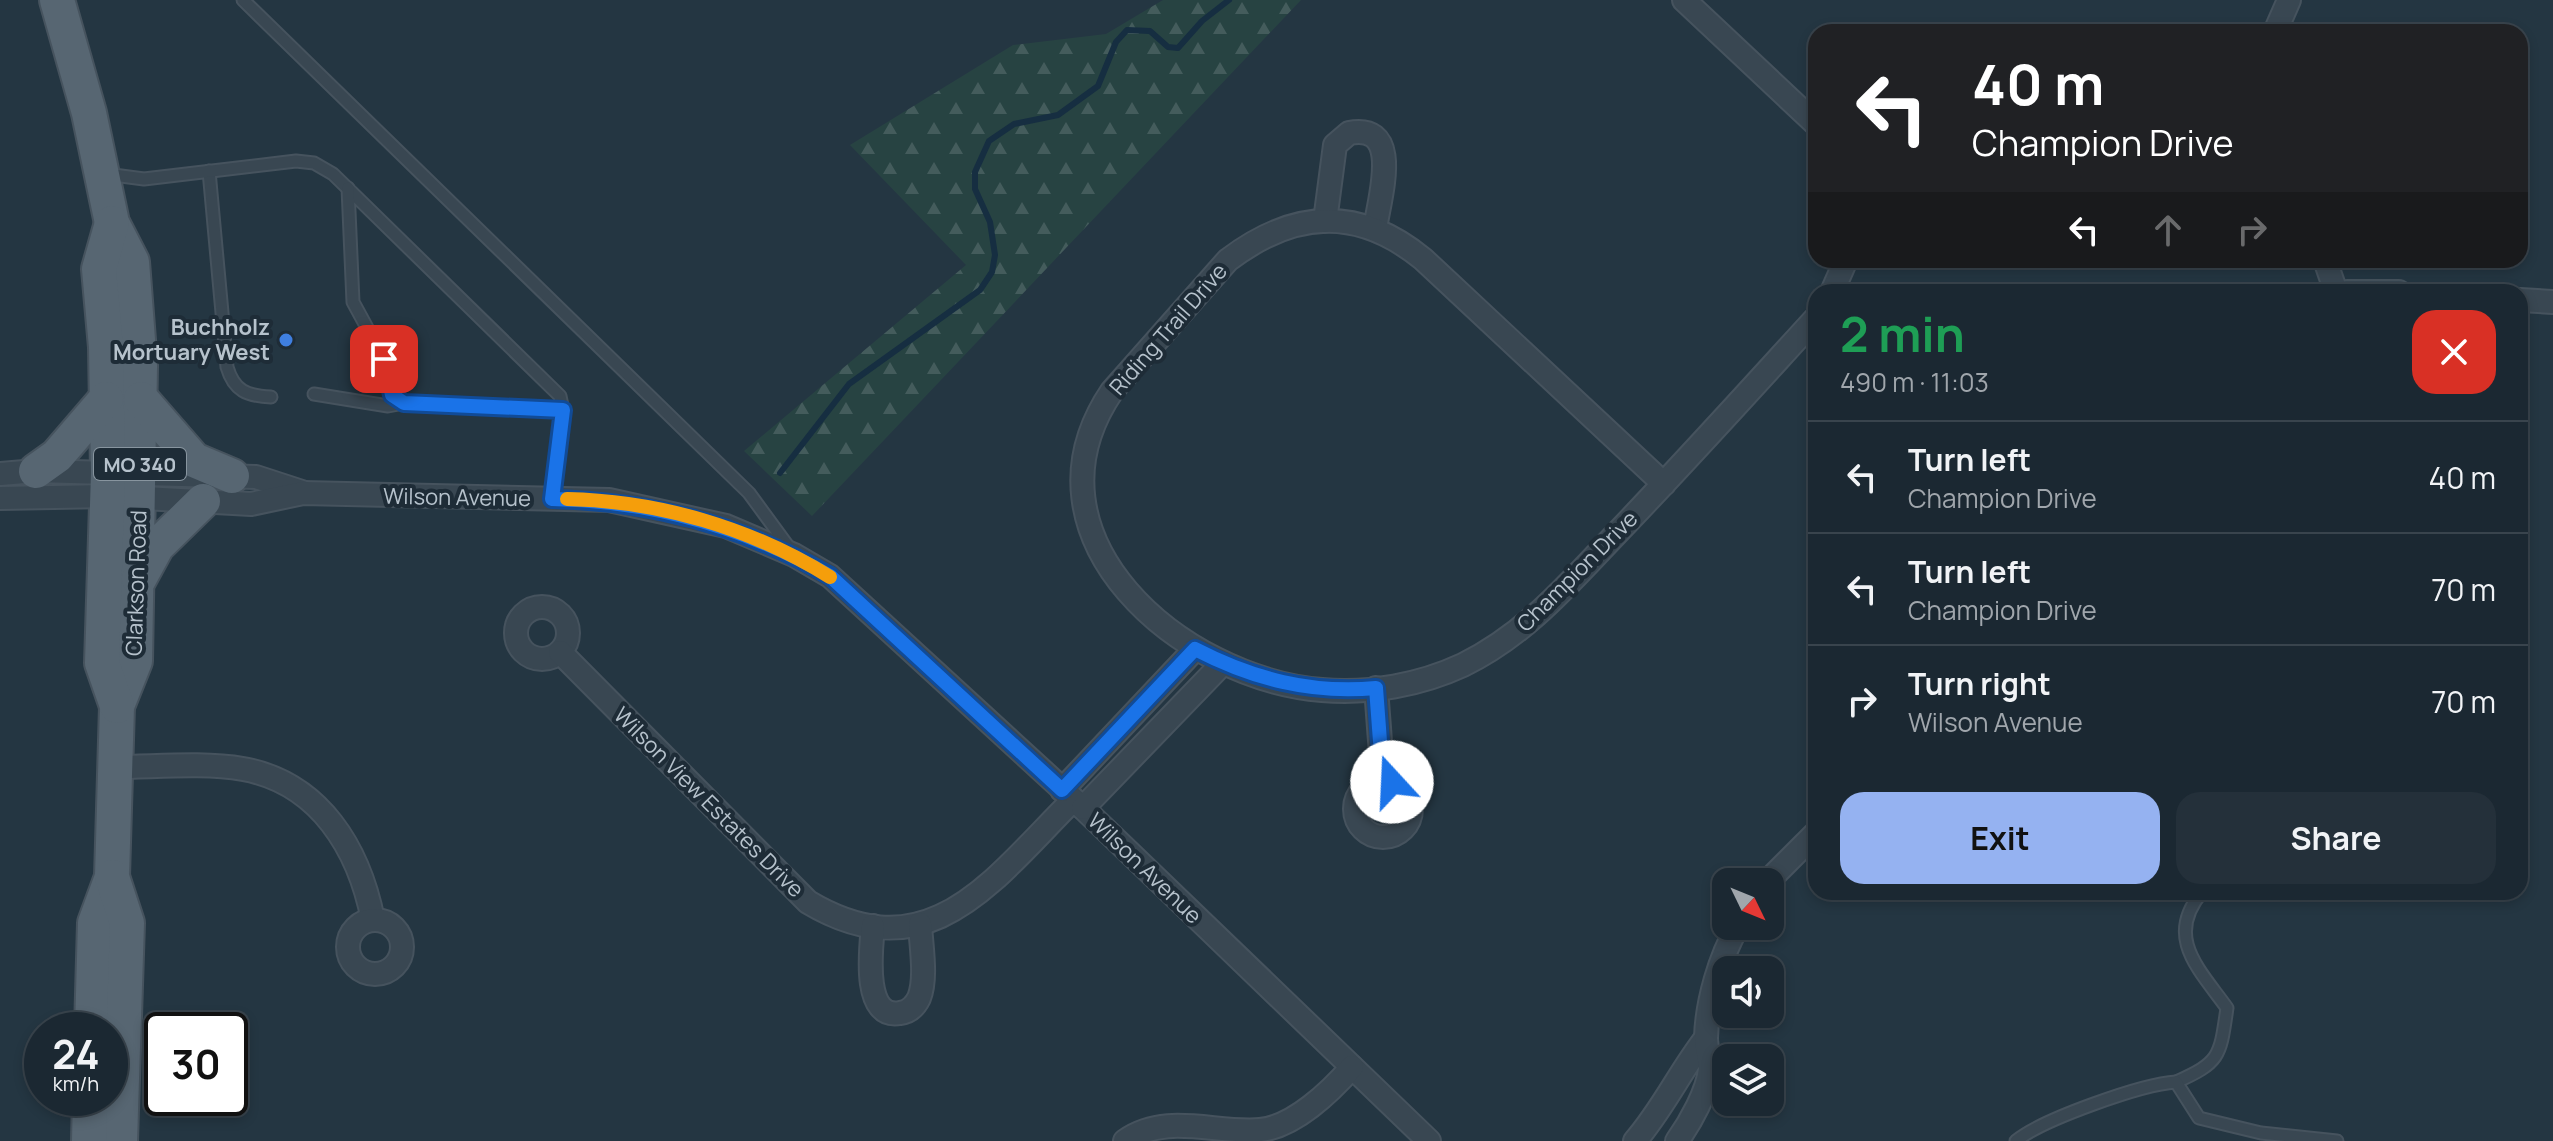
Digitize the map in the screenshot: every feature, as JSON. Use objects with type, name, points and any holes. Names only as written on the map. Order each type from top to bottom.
[{"type":"main road","name":"Clarkson Road","points":[[57,0],[112,223],[132,262],[141,399],[124,485],[102,663],[117,706]]},
{"type":"main road","name":"Clarkson Road","points":[[112,223],[99,269],[106,399],[124,485],[137,583],[135,661],[117,706],[114,767],[112,877],[127,923],[120,1141]]},
{"type":"main road","points":[[36,471],[63,450],[106,399]]},
{"type":"main road","points":[[141,399],[194,460],[232,476]]},
{"type":"main road","points":[[137,583],[157,546],[203,501]]},
{"type":"main road","name":"Clarkson Road","points":[[93,1012],[95,923],[112,877]]},
{"type":"main road","points":[[89,1141],[90,1116]]},
{"type":"street","points":[[1684,0],[1808,116]]},
{"type":"street","points":[[2278,24],[2289,0]]},
{"type":"street","points":[[1325,221],[1335,145],[1349,133],[1367,132],[1377,138],[1385,154],[1375,229]]},
{"type":"street","name":"Riding Trail Drive","points":[[1195,649],[1145,608],[1103,561],[1083,503],[1082,473],[1087,442],[1097,413],[1112,391],[1228,260],[1249,244],[1274,232],[1297,224],[1339,219],[1400,240],[1664,484]]},
{"type":"street","points":[[2528,300],[2553,302]]},
{"type":"street","name":"Champion Drive","points":[[1195,649],[1223,663],[1306,688],[1408,685],[1434,677],[1491,650],[1543,610],[1808,327]]},
{"type":"street","points":[[0,474],[36,471],[124,485]]},
{"type":"street","name":"Wilson Avenue","points":[[124,485],[232,476],[256,477],[303,493]]},
{"type":"street","name":"Wilson Avenue","points":[[124,485],[203,501],[251,504],[303,493],[609,500],[726,526],[794,555],[830,576],[1073,799],[1429,1141]]},
{"type":"street","points":[[0,498],[124,485]]},
{"type":"street","points":[[1073,799],[1195,649]]},
{"type":"street","name":"Wilson View Estates Drive","points":[[560,652],[808,902],[835,918],[873,926],[920,924],[951,914],[976,896],[1073,799]]},
{"type":"street","points":[[1073,799],[1223,663]]},
{"type":"street","points":[[1376,688],[1383,781]]},
{"type":"street","points":[[114,767],[240,769],[294,787],[315,802],[350,847],[366,883],[373,920]]},
{"type":"street","points":[[1781,868],[1808,841]]},
{"type":"street","points":[[873,926],[872,987],[875,1001],[883,1010],[896,1014],[912,1008],[921,993],[920,924]]},
{"type":"street","points":[[1677,1141],[1701,1096],[1710,1070],[1706,1038],[1722,961],[1732,940]]},
{"type":"street","points":[[1635,1141],[1661,1111],[1687,1062],[1706,1038]]},
{"type":"street","points":[[1125,1141],[1159,1128],[1185,1124],[1262,1136],[1334,1087],[1352,1067]]},
{"type":"lane","points":[[243,0],[749,493],[794,555]]},
{"type":"lane","points":[[101,173],[144,179],[305,162],[322,167],[348,188],[551,384],[563,410],[552,499]]},
{"type":"lane","points":[[209,171],[227,367],[231,382],[252,397],[271,397]]},
{"type":"lane","points":[[348,188],[353,302],[384,359],[392,395],[404,403]]},
{"type":"lane","points":[[314,394],[388,406],[404,403],[563,410]]},
{"type":"lane","points":[[2016,1141],[2072,1113],[2157,1083],[2176,1082],[2208,1067],[2221,1047],[2227,1008],[2196,965],[2185,942],[2183,926],[2195,900]]},
{"type":"lane","points":[[2176,1082],[2199,1118],[2261,1133],[2337,1141]]},
{"type":"green space","points":[[1163,0],[1301,0],[812,516],[744,451],[966,265],[850,145],[1013,45],[1106,34]]},
{"type":"waterway","points":[[780,473],[849,384],[980,290],[992,272],[995,255],[990,222],[975,189],[975,172],[989,141],[1014,124],[1058,115],[1098,86],[1116,42],[1127,30],[1150,31],[1168,47],[1178,48],[1202,21],[1229,0]]},
{"type":"slow traffic","points":[[567,499],[609,500],[726,526],[794,555],[830,577]]},
{"type":"place","name":"Buchholz Mortuary West","points":[[286,340]]},
{"type":"route","points":[[384,359],[392,395],[404,403],[563,410],[552,499],[609,500],[726,526],[794,555],[830,576],[1062,790],[1195,649],[1249,673],[1291,685],[1347,691],[1376,688],[1383,781],[1392,782]]}]
